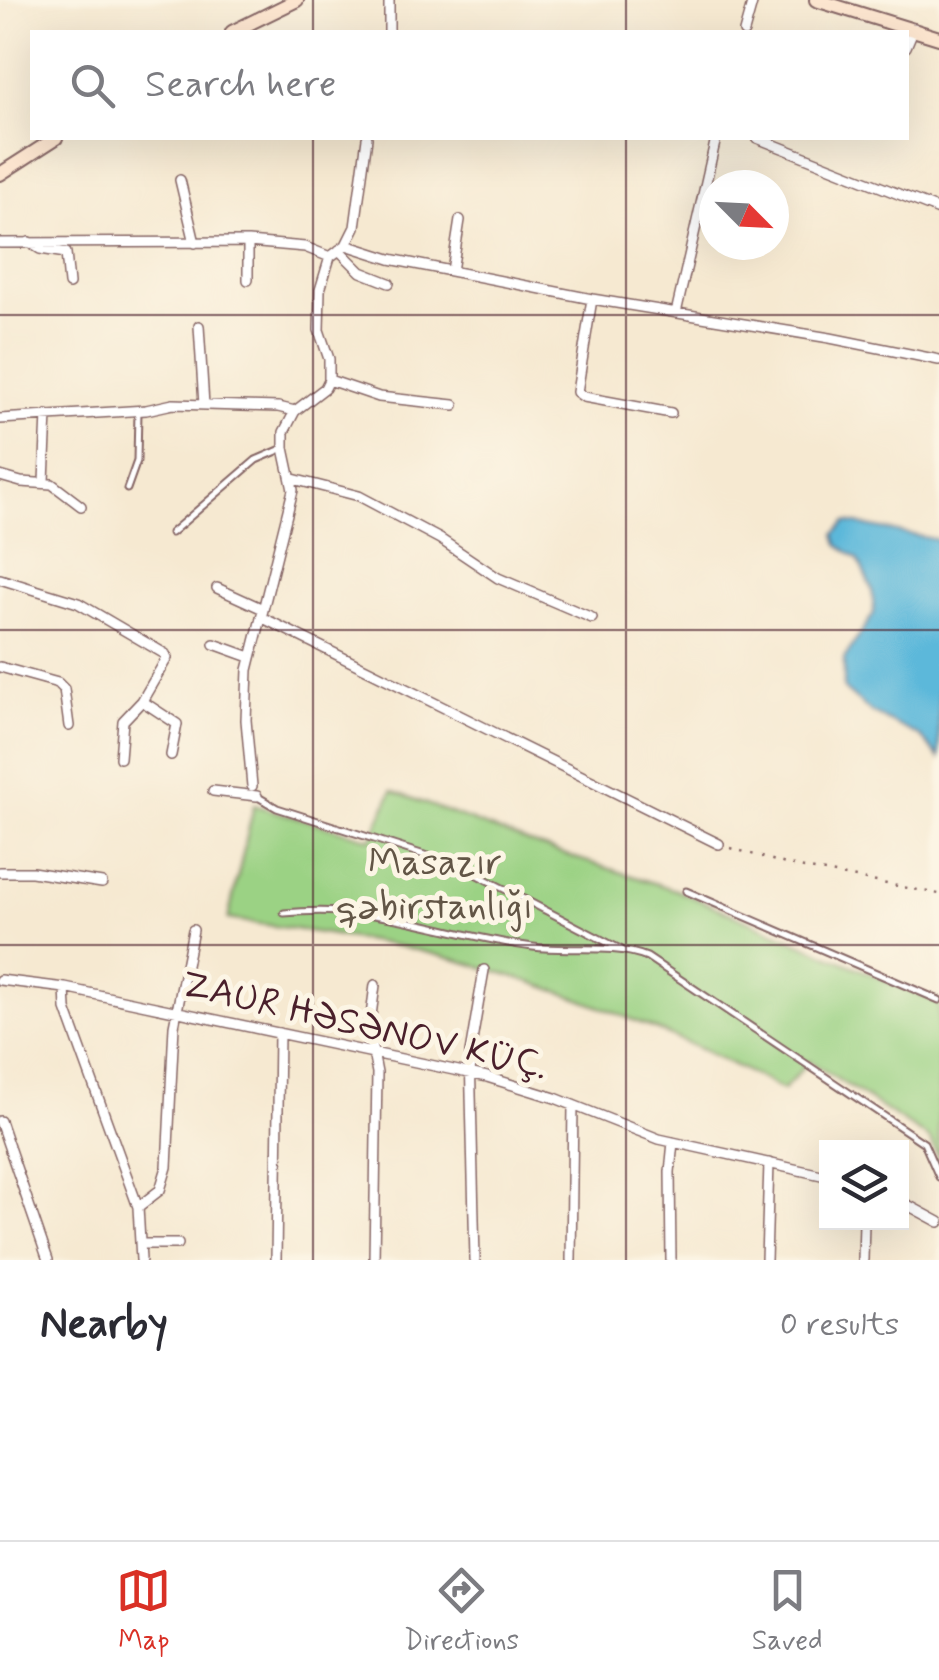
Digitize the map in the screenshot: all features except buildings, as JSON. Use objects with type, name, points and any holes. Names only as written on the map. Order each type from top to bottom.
[{"type":"street","points":[[236,30],[296,0]]},
{"type":"street","points":[[389,0],[389,30]]},
{"type":"street","points":[[745,30],[754,0]]},
{"type":"street","points":[[816,0],[939,38]]},
{"type":"street","points":[[909,40],[914,28]]},
{"type":"street","points":[[0,174],[53,140]]},
{"type":"street","points":[[252,786],[246,720],[250,657],[291,502],[292,479],[284,432],[295,412],[325,388],[329,380],[329,359],[318,308],[324,272],[355,227],[367,140]]},
{"type":"street","points":[[676,313],[716,140]]},
{"type":"street","points":[[762,140],[939,210]]},
{"type":"street","points":[[180,180],[195,242]]},
{"type":"street","points":[[452,272],[460,220]]},
{"type":"street","points":[[27,241],[40,249],[66,253],[69,284]]},
{"type":"street","points":[[248,242],[248,280]]},
{"type":"street","points":[[0,243],[248,242],[338,251],[939,360]]},
{"type":"street","points":[[338,251],[361,272],[389,283]]},
{"type":"street","points":[[592,299],[578,392],[584,397],[671,413]]},
{"type":"street","points":[[199,326],[204,405]]},
{"type":"street","points":[[329,380],[380,397],[454,405]]},
{"type":"street","points":[[0,419],[173,404],[278,407],[295,412]]},
{"type":"street","points":[[44,481],[47,415]]},
{"type":"street","points":[[0,476],[20,482],[44,481],[81,506]]},
{"type":"street","points":[[292,479],[359,496],[440,538],[498,578],[592,618]]},
{"type":"street","points":[[0,579],[78,603],[165,654],[165,664],[142,701],[123,721],[120,758]]},
{"type":"street","points":[[218,588],[719,844]]},
{"type":"street","points":[[214,644],[250,657]]},
{"type":"street","points":[[0,667],[58,683],[64,689],[69,726]]},
{"type":"street","points":[[142,701],[177,724],[171,755]]},
{"type":"street","points":[[213,792],[258,796]]},
{"type":"street","points":[[0,872],[32,872],[102,883]]},
{"type":"street","points":[[138,1207],[160,1190],[167,1167],[176,1011],[193,930]]},
{"type":"street","points":[[475,1260],[470,1053],[484,970]]},
{"type":"street","name":"ZAUR HƏSƏNOV KÜÇ.","points":[[0,980],[64,988],[471,1074],[673,1142],[819,1175]]},
{"type":"street","points":[[374,1260],[377,1073],[369,1030],[375,985]]},
{"type":"street","points":[[64,988],[66,1009],[138,1207],[141,1260]]},
{"type":"street","points":[[276,1260],[279,1033]]},
{"type":"street","points":[[571,1260],[572,1105]]},
{"type":"street","points":[[0,1121],[48,1260]]},
{"type":"street","points":[[670,1260],[673,1142]]},
{"type":"street","points":[[766,1260],[769,1164]]},
{"type":"street","points":[[909,1206],[939,1222]]},
{"type":"street","points":[[864,1230],[864,1260]]},
{"type":"street","points":[[142,1244],[178,1244]]},
{"type":"lane","points":[[128,489],[137,461],[138,410]]},
{"type":"lane","points":[[171,533],[256,460],[284,448]]},
{"type":"lane","points":[[252,786],[258,796],[277,808],[462,867],[622,950],[647,957],[919,1140],[928,1149],[939,1177]]},
{"type":"lane","points":[[686,891],[939,1000]]},
{"type":"lane","points":[[284,913],[325,909],[393,916],[529,947],[622,950]]},
{"type":"path","points":[[719,844],[789,865],[939,894]]},
{"type":"green space","name":"Masazır qəbirstanlığı","points":[[392,791],[538,846],[676,890],[939,1003],[939,1161],[930,1139],[809,1061],[783,1090],[657,1030],[522,979],[408,948],[228,919],[254,805],[371,839]]},
{"type":"water","points":[[846,522],[939,540],[939,758],[921,737],[871,712],[844,689],[844,659],[874,613],[872,590],[858,559],[838,545],[835,534]]}]
